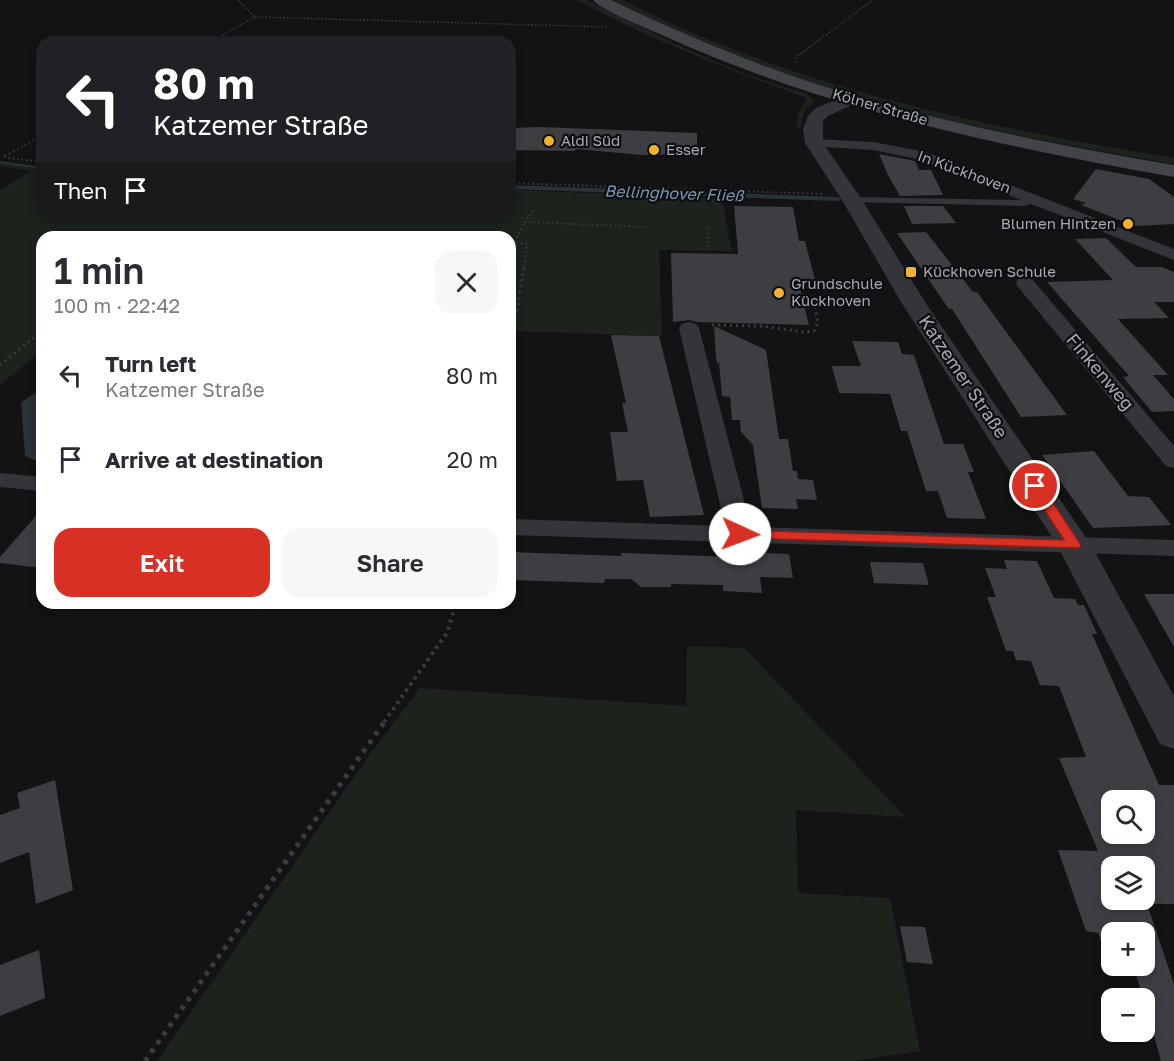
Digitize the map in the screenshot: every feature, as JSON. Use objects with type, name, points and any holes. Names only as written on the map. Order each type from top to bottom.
[{"type":"main road","name":"Kölner Straße","points":[[600,0],[663,31],[742,63],[850,99],[1004,138],[1174,171]]},
{"type":"street","points":[[814,142],[813,120],[822,112],[850,99]]},
{"type":"street","name":"Katzemer Straße","points":[[814,142],[913,302],[1074,545],[1174,733]]},
{"type":"street","name":"In Kückhoven","points":[[814,142],[873,146],[921,154],[1174,255]]},
{"type":"street","name":"Finkenweg","points":[[1025,283],[1174,461]]},
{"type":"street","points":[[689,328],[740,534]]},
{"type":"street","points":[[0,480],[36,483]]},
{"type":"street","points":[[516,528],[1174,548]]},
{"type":"lane","name":"In Kückhoven","points":[[850,197],[1024,203],[1040,200]]},
{"type":"path","points":[[238,0],[255,17]]},
{"type":"path","points":[[799,65],[794,61],[796,57],[873,0]]},
{"type":"path","points":[[221,36],[255,17],[609,27]]},
{"type":"path","points":[[36,139],[3,157],[36,161]]},
{"type":"path","points":[[516,183],[850,197]]},
{"type":"path","points":[[516,238],[533,211]]},
{"type":"path","points":[[525,222],[648,227]]},
{"type":"path","points":[[706,228],[709,251]]},
{"type":"path","points":[[516,242],[527,244],[517,311]]},
{"type":"path","points":[[689,328],[704,328],[710,325],[762,326],[787,332],[813,331],[818,323],[813,298]]},
{"type":"path","points":[[0,365],[36,336]]},
{"type":"path","points":[[145,1061],[447,633],[454,609]]},
{"type":"shaded area","points":[[577,0],[587,0],[694,52],[749,75],[806,93],[815,101],[804,112],[800,130],[797,128],[797,119],[807,98],[690,54]]},
{"type":"shaded area","points":[[611,0],[623,0],[688,31],[823,80],[962,118],[1174,158],[1174,164],[1076,147],[977,126],[830,89],[739,58]]},
{"type":"shaded area","points":[[0,162],[36,167],[36,219],[516,219],[516,190],[722,198],[732,251],[659,250],[662,336],[516,331],[516,231],[36,231],[36,356],[0,385],[0,190],[31,171],[0,166]]},
{"type":"shaded area","points":[[36,393],[36,461],[25,456],[21,402]]},
{"type":"shaded area","points":[[687,646],[744,648],[906,817],[796,810],[798,893],[890,898],[920,1051],[853,1061],[157,1061],[370,754],[420,688],[686,706]]},
{"type":"building","points":[[516,128],[697,133],[697,154],[642,155],[576,149],[575,151],[516,150]]},
{"type":"building","points":[[879,154],[915,161],[919,170],[931,170],[943,195],[900,196]]},
{"type":"building","points":[[1096,169],[1149,179],[1174,197],[1174,224],[1135,226],[1081,205],[1086,203],[1073,199]]},
{"type":"building","points":[[734,206],[793,207],[799,241],[805,241],[817,288],[800,288],[809,325],[690,320],[673,322],[671,253],[738,254]]},
{"type":"building","points":[[904,206],[943,206],[956,223],[912,224]]},
{"type":"building","points":[[926,232],[973,292],[977,292],[1067,415],[1021,417],[952,309],[949,309],[897,233]]},
{"type":"building","points":[[1106,238],[1136,267],[1162,267],[1174,272],[1174,302],[1154,302],[1169,318],[1118,319],[1168,375],[1153,375],[1174,399],[1174,411],[1152,412],[1123,377],[1129,376],[1047,282],[1113,280],[1075,239]]},
{"type":"building","points":[[714,326],[766,350],[779,439],[788,439],[793,471],[797,471],[798,479],[813,480],[817,500],[796,499],[798,509],[762,508],[753,445],[741,432],[740,420],[732,420],[730,397],[722,396]]},
{"type":"building","points":[[611,335],[659,336],[704,515],[650,517],[643,480],[617,481],[610,432],[628,432],[622,403],[626,403]]},
{"type":"building","points":[[852,341],[898,342],[902,354],[914,355],[944,444],[963,444],[974,472],[968,472],[986,519],[947,518],[938,491],[926,491],[907,431],[901,431],[890,394],[839,393],[832,366],[861,366]]},
{"type":"building","points":[[1094,451],[1128,496],[1149,497],[1171,525],[1093,528],[1042,455]]},
{"type":"building","points":[[36,516],[36,567],[0,563],[0,557]]},
{"type":"building","points":[[516,552],[734,557],[734,552],[789,554],[793,578],[760,577],[762,593],[723,591],[723,585],[671,584],[671,587],[641,587],[631,579],[605,579],[604,583],[516,580]]},
{"type":"building","points":[[1004,560],[1037,561],[1054,598],[1075,599],[1078,605],[1084,605],[1097,634],[1092,634],[1159,785],[1174,785],[1174,904],[1155,904],[1155,856],[1101,856],[1101,910],[1149,910],[1153,922],[1101,922],[1101,941],[1098,933],[1086,931],[1058,850],[1098,851],[1059,758],[1086,757],[1059,686],[1040,685],[1031,661],[1016,660],[1013,651],[1006,651],[987,597],[996,597],[985,568],[1007,569]]},
{"type":"building","points":[[870,562],[923,563],[929,585],[874,583]]},
{"type":"building","points":[[1144,594],[1174,594],[1174,647]]},
{"type":"building","points":[[55,780],[73,890],[36,904],[29,852],[0,863],[0,815],[20,808],[17,793]]},
{"type":"building","points":[[900,926],[925,927],[933,964],[907,962]]},
{"type":"building","points":[[1155,928],[1174,984],[1174,1061],[1161,1061],[1155,1039],[1155,988],[1140,988],[1136,976],[1155,976]]},
{"type":"building","points":[[39,950],[45,998],[0,1016],[0,965]]},
{"type":"waterway","name":"Bellinghover Fließ","points":[[0,162],[36,167]]},
{"type":"waterway","name":"Bellinghover Fließ","points":[[516,187],[838,199]]},
{"type":"place","name":"Aldi Süd","points":[[549,141]]},
{"type":"place","name":"Esser","points":[[654,150]]},
{"type":"place","name":"Blumen Hintzen","points":[[1128,224]]},
{"type":"place","name":"Kückhoven Schule","points":[[911,272]]},
{"type":"place","name":"Grundschule Kückhoven","points":[[779,293]]},
{"type":"route","points":[[740,534],[1074,545],[1035,486]]}]
